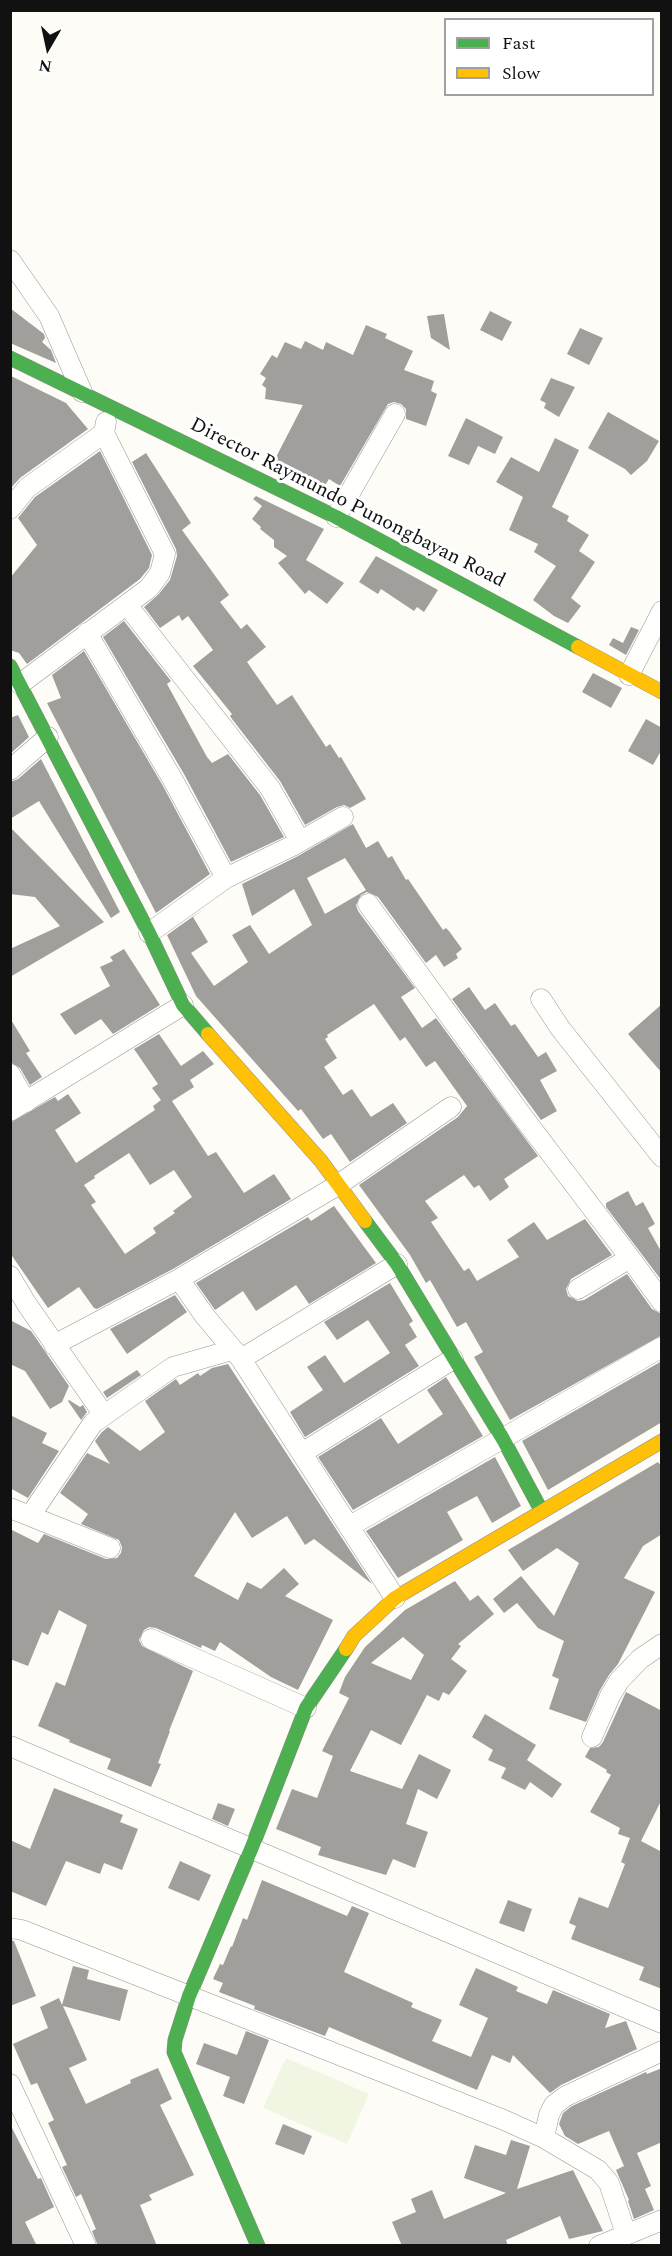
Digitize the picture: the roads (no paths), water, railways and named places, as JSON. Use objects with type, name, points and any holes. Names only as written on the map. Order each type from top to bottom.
[{"type":"street","points":[[10,260],[49,316],[82,392]]},
{"type":"street","name":"Director Raymundo Punongbayan Road","points":[[10,358],[336,517],[662,692]]},
{"type":"street","points":[[20,684],[149,588],[160,573],[165,554],[105,433],[110,405]]},
{"type":"street","points":[[336,517],[394,414]]},
{"type":"street","points":[[10,509],[27,488],[105,433]]},
{"type":"street","points":[[127,605],[270,788],[300,841]]},
{"type":"street","points":[[629,675],[662,611]]},
{"type":"street","points":[[87,633],[173,780],[226,878]]},
{"type":"street","points":[[10,666],[149,933],[183,1005],[321,1161],[397,1264],[503,1439],[541,1510]]},
{"type":"street","points":[[10,770],[48,736]]},
{"type":"street","points":[[149,933],[226,878],[343,817]]},
{"type":"street","points":[[368,904],[523,1117],[662,1302]]},
{"type":"street","points":[[541,999],[560,1028],[662,1157]]},
{"type":"street","points":[[10,1074],[18,1106],[183,1005]]},
{"type":"street","points":[[54,1345],[179,1279],[338,1185],[451,1107]]},
{"type":"street","points":[[578,1289],[630,1258]]},
{"type":"street","points":[[30,1516],[93,1423],[173,1367],[237,1354],[397,1264]]},
{"type":"street","points":[[10,1276],[54,1345],[104,1415]]},
{"type":"street","points":[[179,1279],[204,1315],[237,1354],[395,1598]]},
{"type":"street","points":[[350,1526],[662,1347]]},
{"type":"street","points":[[302,1453],[453,1359]]},
{"type":"street","points":[[258,2246],[174,2052],[175,2040],[189,1996],[252,1847],[306,1708],[354,1636],[395,1598],[541,1510],[662,1441]]},
{"type":"street","points":[[10,1508],[110,1548]]},
{"type":"street","points":[[152,1640],[306,1708]]},
{"type":"street","points":[[592,1737],[619,1681],[640,1659],[662,1644]]},
{"type":"street","points":[[10,1746],[662,2022]]},
{"type":"street","points":[[10,1928],[22,1930],[544,2138],[598,2170],[609,2183],[626,2234]]},
{"type":"street","points":[[544,2138],[549,2115],[554,2105],[567,2096],[662,2051]]},
{"type":"street","points":[[13,2094],[86,2246]]},
{"type":"street","points":[[599,2246],[662,2220]]}]
